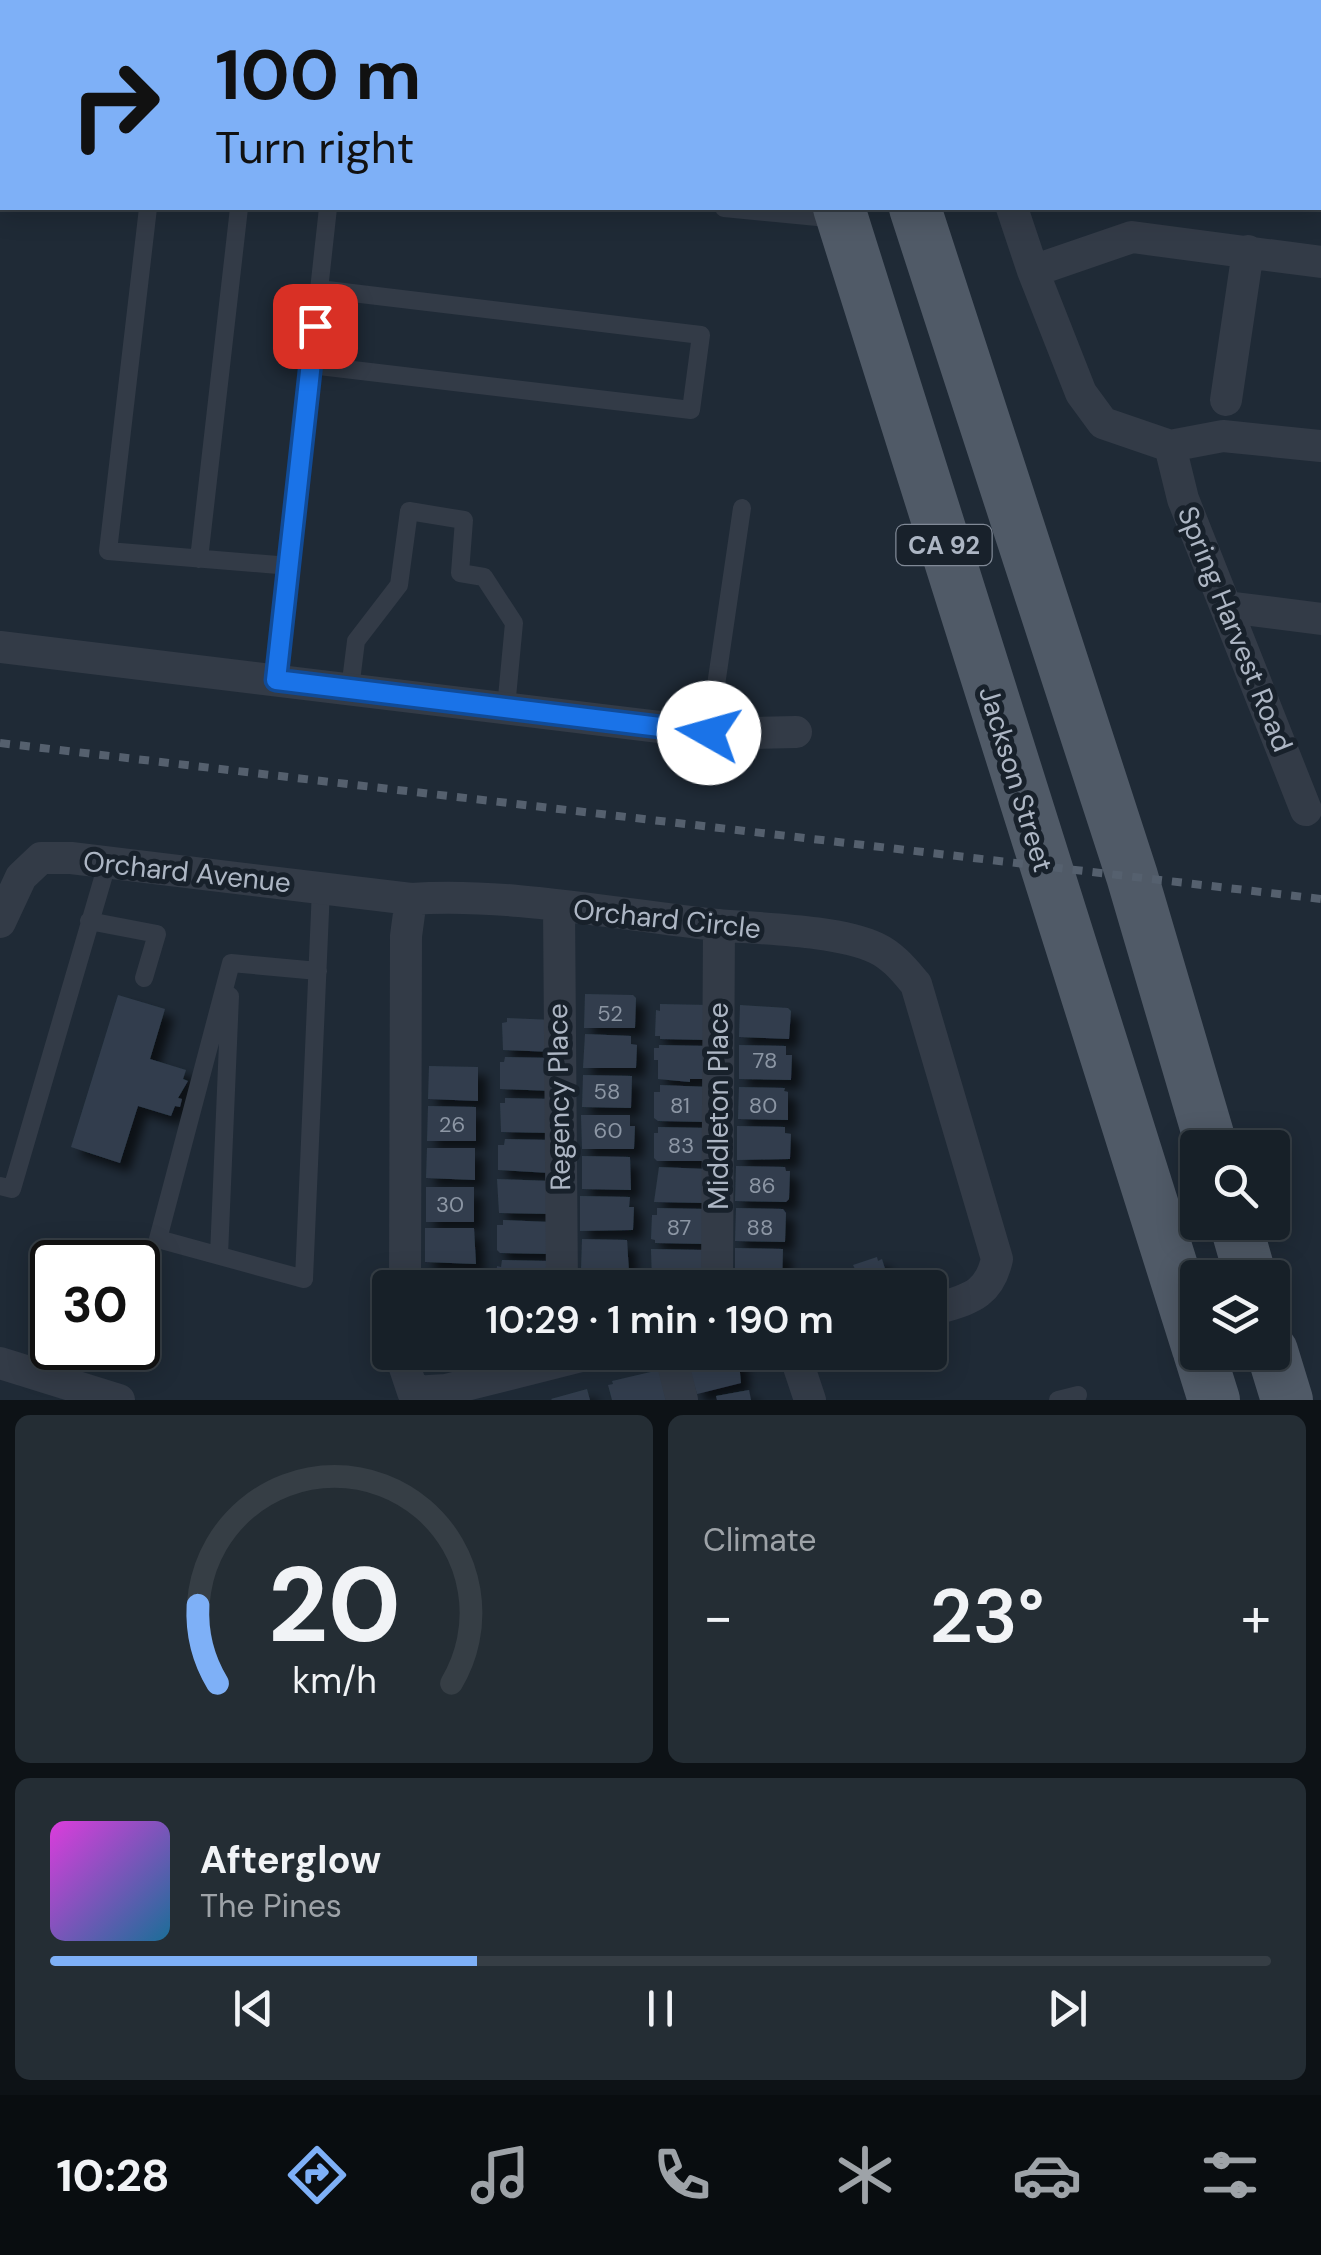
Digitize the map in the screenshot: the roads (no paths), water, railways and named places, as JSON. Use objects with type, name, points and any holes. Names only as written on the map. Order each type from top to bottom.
[{"type":"main road","name":"CA 92","points":[[916,210],[1132,876],[1207,1130]]},
{"type":"main road","name":"Jackson Street","points":[[841,214],[1180,1294]]},
{"type":"main road","name":"Jackson Street","points":[[1204,1370],[1214,1400]]},
{"type":"main road","points":[[1278,1370],[1287,1400]]},
{"type":"street","points":[[1013,210],[1081,394],[1104,423],[1170,446],[1223,436],[1321,446]]},
{"type":"street","points":[[1033,271],[1135,222],[1248,251],[1321,262]]},
{"type":"street","points":[[1226,400],[1248,251]]},
{"type":"street","name":"Spring Harvest Road","points":[[1170,446],[1183,499],[1306,810]]},
{"type":"street","points":[[1228,607],[1321,618]]},
{"type":"street","points":[[0,647],[709,733],[796,732]]},
{"type":"street","name":"Orchard Avenue","points":[[0,922],[21,877],[40,858],[108,861],[410,899]]},
{"type":"street","name":"Orchard Circle","points":[[410,899],[437,897],[559,907],[842,939],[875,948],[897,961],[916,984],[998,1259],[992,1280],[979,1294],[947,1305]]},
{"type":"street","points":[[405,1270],[406,936],[410,899]]},
{"type":"street","name":"Regency Place","points":[[559,907],[562,1270]]},
{"type":"street","name":"Middleton Place","points":[[717,1270],[719,925]]},
{"type":"street","points":[[0,1363],[118,1400]]},
{"type":"street","points":[[405,1370],[410,1396],[446,1390],[520,1387],[551,1370]]},
{"type":"street","points":[[674,1370],[682,1400]]},
{"type":"street","points":[[800,1370],[810,1400]]},
{"type":"lane","points":[[148,210],[108,551],[290,566]]},
{"type":"lane","points":[[198,558],[238,210]]},
{"type":"lane","points":[[276,680],[328,210]]},
{"type":"lane","points":[[763,210],[841,214]]},
{"type":"lane","points":[[311,364],[691,410],[701,336],[319,288]]},
{"type":"lane","points":[[709,733],[742,508]]},
{"type":"lane","points":[[350,689],[356,641],[399,584],[410,511],[464,520],[460,573],[484,578],[514,623],[506,708]]},
{"type":"lane","points":[[0,1186],[12,1189],[108,861]]},
{"type":"lane","points":[[231,963],[158,1239],[304,1279],[321,887]]},
{"type":"lane","points":[[89,920],[157,934],[144,978]]},
{"type":"lane","points":[[231,963],[318,971]]},
{"type":"lane","points":[[219,1256],[231,963]]},
{"type":"lane","points":[[1058,1400],[1078,1394]]},
{"type":"railway","points":[[0,743],[1321,899]]}]
